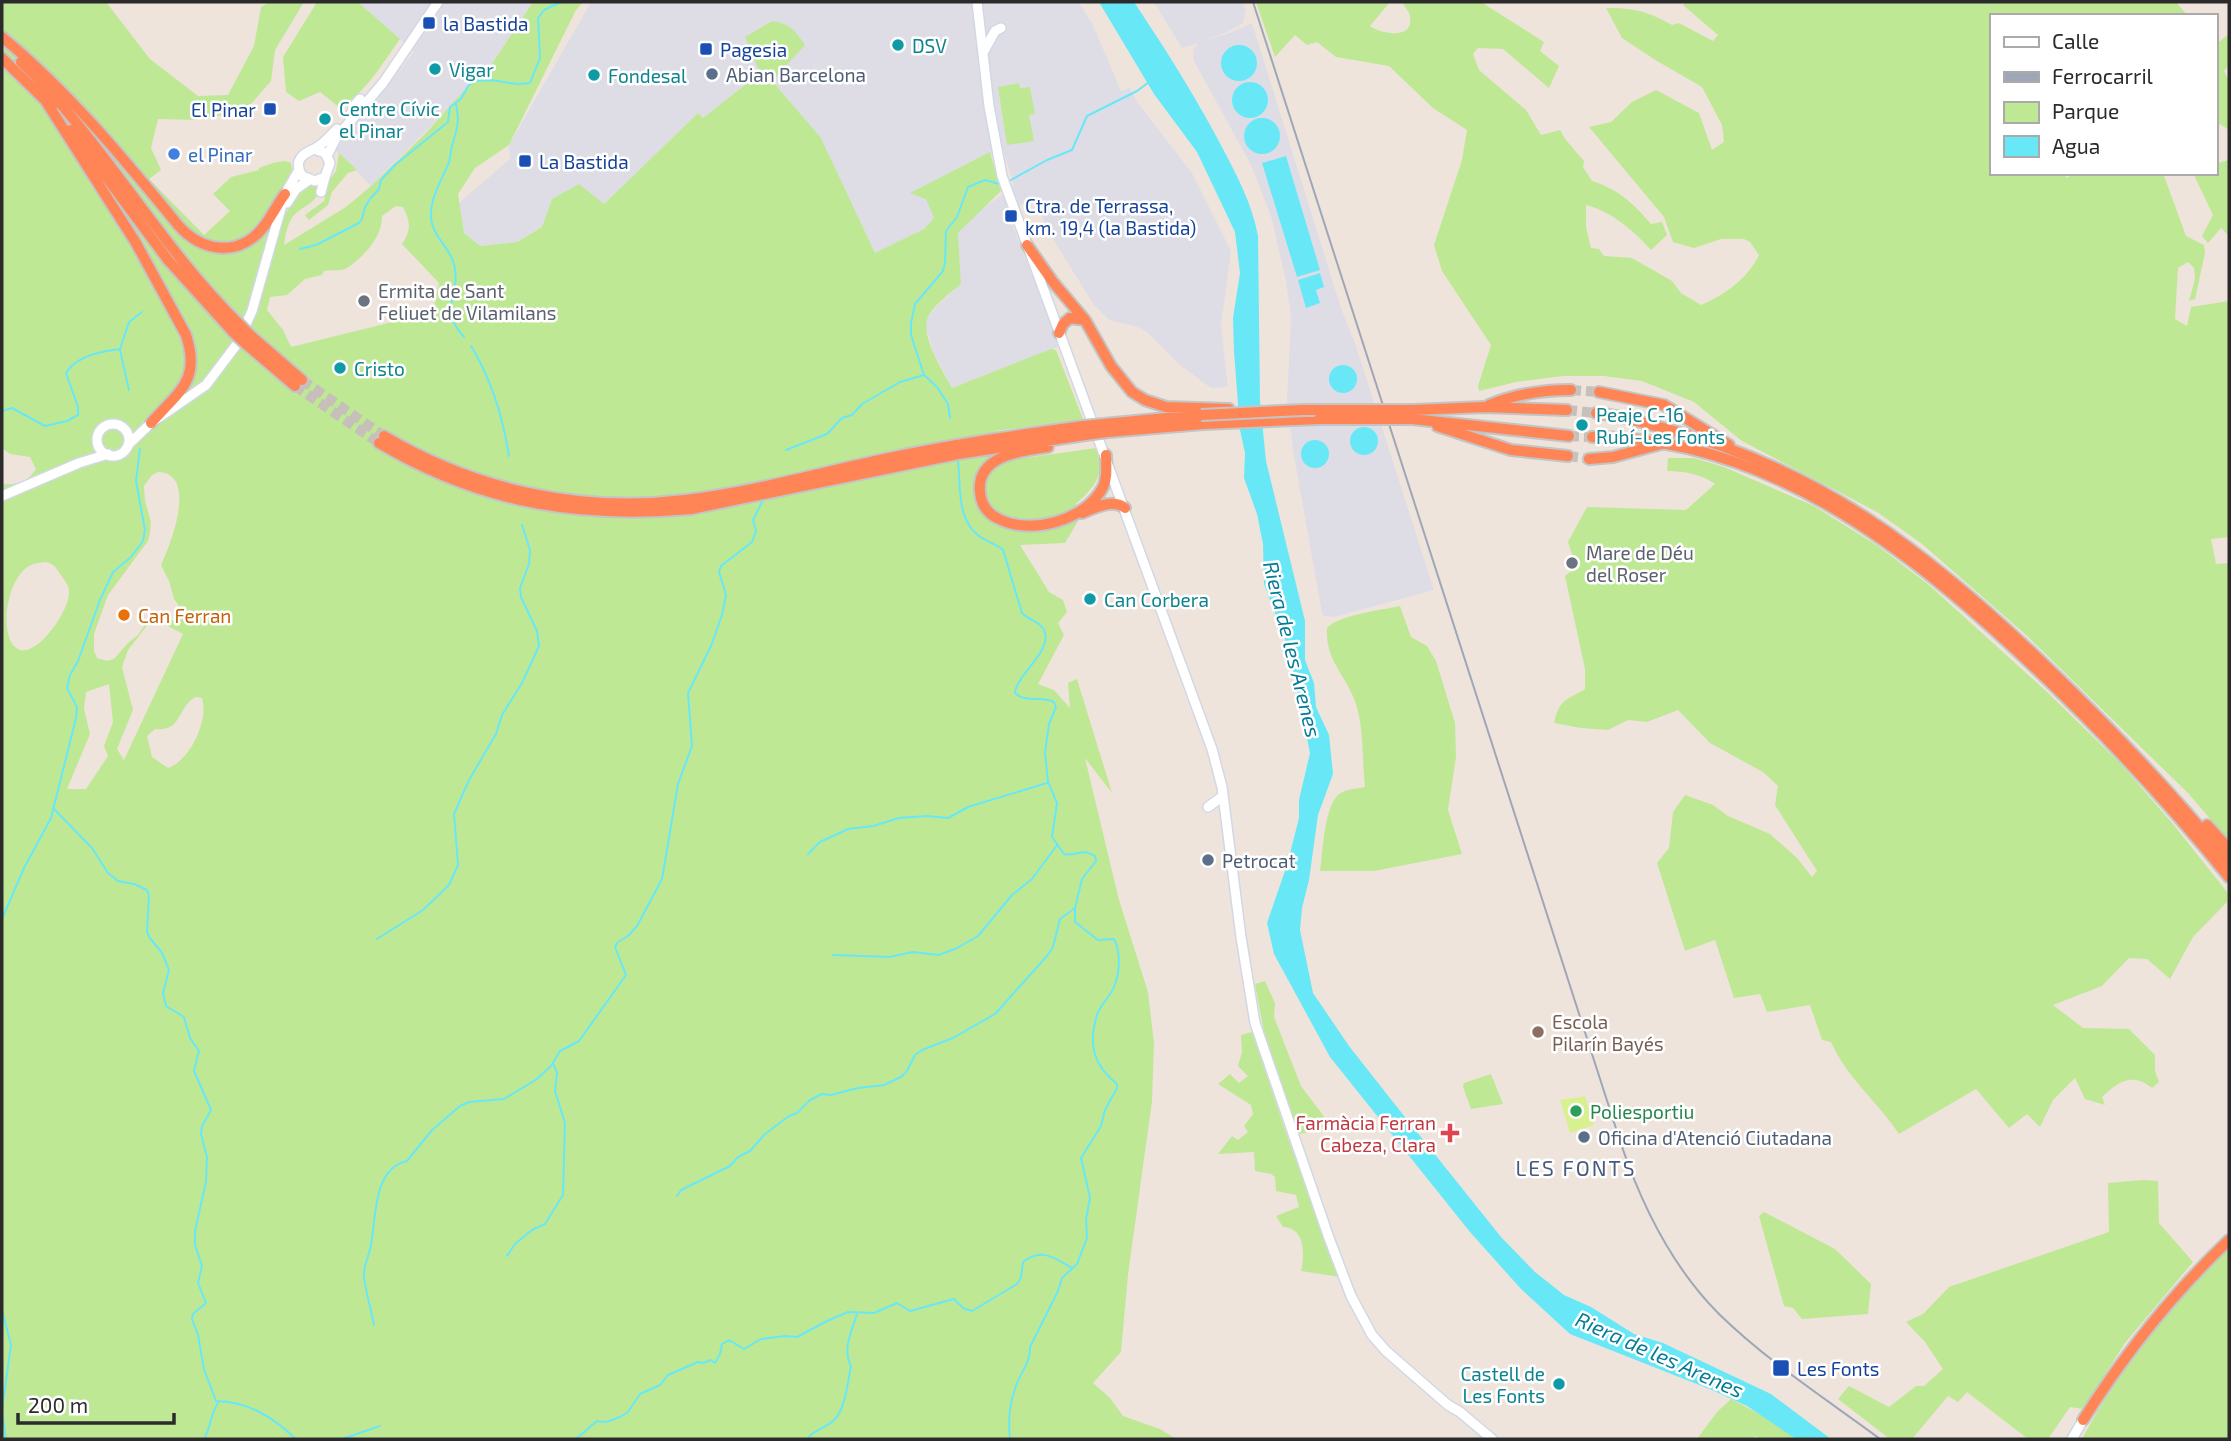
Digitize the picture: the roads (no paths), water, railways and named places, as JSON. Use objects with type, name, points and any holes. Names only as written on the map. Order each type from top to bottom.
[{"type":"highway","points":[[2,37],[77,106],[178,225],[196,242],[225,249],[249,241],[266,223],[285,194]]},
{"type":"highway","points":[[2,44],[63,106],[174,252],[236,328]]},
{"type":"highway","points":[[2,58],[82,143],[168,260],[236,328],[299,383]]},
{"type":"highway","points":[[47,103],[136,243],[187,335],[191,348],[191,368],[187,383],[181,393],[151,423]]},
{"type":"highway","points":[[1027,245],[1085,320],[1116,374],[1132,392],[1166,407],[1203,416],[1349,418],[1416,416],[1484,407],[1567,410]]},
{"type":"highway","points":[[1059,333],[1070,318],[1085,320]]},
{"type":"highway","points":[[1484,407],[1517,396],[1549,390],[1571,390]]},
{"type":"highway","points":[[1599,392],[1664,405],[1717,436],[1736,452]]},
{"type":"highway","points":[[381,440],[505,488],[558,499],[629,504],[689,500],[906,454],[1086,434],[1203,416],[1260,412],[1416,416],[1569,436]]},
{"type":"highway","points":[[1596,413],[1698,437],[1736,452],[1822,491],[1890,532],[1969,595],[2125,739],[2163,776],[2229,849]]},
{"type":"highway","points":[[1107,431],[1163,427],[1203,416]]},
{"type":"highway","points":[[1416,416],[1454,432],[1511,450],[1568,456]]},
{"type":"highway","points":[[1086,434],[1006,455],[992,463],[981,479],[982,501],[988,511],[999,519],[1030,525],[1064,519],[1113,503],[1119,503],[1125,508]]},
{"type":"highway","points":[[1592,437],[1664,443],[1733,461],[1816,498],[1885,539],[1921,567],[2058,690],[2154,789],[2229,879]]},
{"type":"highway","points":[[1589,458],[1613,457],[1664,443]]},
{"type":"highway","points":[[1064,519],[1085,508],[1100,492],[1106,480],[1106,455]]},
{"type":"highway","points":[[2101,719],[2229,862]]},
{"type":"highway","points":[[2084,1420],[2124,1357],[2157,1314],[2229,1240]]},
{"type":"main road","points":[[2,496],[79,463],[108,454],[120,454],[151,423],[206,385],[237,344],[252,311],[285,194],[299,170],[301,156],[314,149],[350,117],[389,74],[439,2]]},
{"type":"main road","points":[[977,2],[998,163],[1212,749],[1223,796],[1255,1023],[1332,1248],[1354,1303],[1371,1335],[1483,1439]]},
{"type":"main road","points":[[980,25],[995,32],[983,53]]},
{"type":"main road","points":[[327,156],[336,138],[365,99]]},
{"type":"main road","points":[[314,149],[327,156],[330,167],[321,192]]},
{"type":"main road","points":[[299,170],[309,180]]},
{"type":"main road","points":[[280,213],[296,189],[309,180],[325,177]]},
{"type":"main road","points":[[124,428],[151,423]]},
{"type":"main road","points":[[79,463],[107,425],[115,424],[124,428],[129,436],[129,444]]},
{"type":"main road","points":[[97,438],[101,449],[108,454]]},
{"type":"main road","points":[[1223,796],[1211,805],[1225,812]]},
{"type":"main road","points":[[1448,1405],[1492,1439]]},
{"type":"main road","points":[[2072,1439],[2084,1420]]},
{"type":"water","name":"Riera de les Arenes","points":[[1099,2],[1134,2],[1182,76],[1222,147],[1248,201],[1258,236],[1260,401],[1266,461],[1305,621],[1305,660],[1314,683],[1316,707],[1329,735],[1333,774],[1318,815],[1309,880],[1302,908],[1300,930],[1313,993],[1349,1046],[1393,1102],[1501,1237],[1535,1272],[1564,1295],[1591,1307],[1634,1334],[1663,1343],[1771,1394],[1831,1439],[1796,1439],[1747,1406],[1570,1334],[1521,1289],[1470,1232],[1330,1057],[1274,954],[1267,923],[1287,865],[1299,818],[1299,800],[1310,753],[1288,647],[1264,584],[1263,544],[1257,514],[1244,478],[1245,453],[1240,430],[1234,352],[1233,318],[1240,273],[1235,232],[1197,152],[1154,94]]},
{"type":"water","points":[[1239,45],[1252,50],[1257,63],[1252,76],[1239,81],[1226,76],[1221,63],[1226,50]]},
{"type":"water","points":[[1250,82],[1263,87],[1268,100],[1263,113],[1250,118],[1237,113],[1232,100],[1237,87]]},
{"type":"water","points":[[1262,118],[1275,123],[1280,136],[1275,149],[1262,154],[1249,149],[1244,136],[1249,123]]},
{"type":"water","points":[[1286,156],[1320,270],[1297,277],[1262,163]]},
{"type":"water","points":[[1320,273],[1324,287],[1316,290],[1320,303],[1306,308],[1298,280]]},
{"type":"water","points":[[1343,365],[1353,369],[1357,379],[1353,389],[1343,393],[1333,389],[1329,379],[1333,369]]},
{"type":"water","points":[[1364,427],[1374,431],[1378,441],[1374,451],[1364,455],[1354,451],[1350,441],[1354,431]]},
{"type":"water","points":[[1315,440],[1325,444],[1329,454],[1325,464],[1315,468],[1305,464],[1301,454],[1305,444]]},
{"type":"waterway","points":[[300,249],[316,245],[359,223],[365,207],[379,189],[381,180],[395,165],[448,122],[450,107],[461,99],[468,86],[475,81],[491,80],[530,83],[540,58],[538,18],[544,10],[561,2]]},
{"type":"waterway","points":[[1011,180],[1072,150],[1087,116],[1137,91],[1149,82]]},
{"type":"waterway","points":[[456,104],[457,130],[449,162],[434,198],[431,218],[434,230],[453,261],[455,281],[452,317],[464,337]]},
{"type":"waterway","points":[[950,418],[948,404],[937,387],[924,375],[911,335],[911,323],[915,304],[943,271],[946,231],[957,217],[968,187],[985,180],[999,184]]},
{"type":"waterway","points":[[2,411],[12,408],[45,426],[67,421],[78,415],[78,407],[66,373],[83,358],[120,349],[129,322],[142,312]]},
{"type":"waterway","points":[[471,346],[496,400],[509,456]]},
{"type":"waterway","points":[[120,350],[129,390]]},
{"type":"waterway","points":[[786,450],[827,434],[842,418],[852,415],[862,404],[900,382],[924,375]]},
{"type":"waterway","points":[[2,919],[24,868],[51,818],[76,718],[77,707],[67,688],[70,675],[113,572],[131,557],[143,541],[145,530],[136,481],[140,449]]},
{"type":"waterway","points":[[958,461],[961,501],[966,520],[979,536],[1003,550],[1022,613],[1044,630],[1044,646],[1021,678],[1015,693],[1024,698],[1049,700],[1054,702],[1056,707],[1049,724],[1045,753],[1048,782],[1057,803],[1052,837],[1064,854],[1086,852],[1095,856],[1096,861],[1082,879],[1075,908],[1075,922],[1098,940],[1114,939],[1119,956],[1116,981],[1098,1011],[1094,1026],[1095,1053],[1102,1069],[1117,1084],[1117,1088],[1105,1110],[1101,1126],[1081,1158],[1090,1198],[1086,1219],[1087,1238],[1077,1264],[1062,1278],[1030,1347],[1029,1358],[1011,1401],[1010,1439]]},
{"type":"waterway","points":[[374,1325],[364,1273],[378,1196],[388,1173],[407,1161],[432,1130],[460,1106],[469,1102],[504,1099],[537,1079],[551,1066],[560,1051],[579,1041],[626,975],[615,947],[637,926],[662,879],[678,784],[692,746],[688,693],[711,646],[726,595],[719,572],[721,566],[752,542],[756,531],[753,520],[763,500]]},
{"type":"waterway","points":[[377,939],[423,910],[449,885],[458,865],[454,814],[539,646],[537,631],[521,597],[520,588],[529,564],[530,550],[522,525]]},
{"type":"waterway","points":[[808,854],[820,842],[848,829],[873,826],[899,818],[948,818],[968,807],[1047,783]]},
{"type":"waterway","points":[[53,808],[92,848],[108,873],[118,881],[147,890],[147,931],[162,953],[169,970],[163,993],[166,1006],[184,1017],[190,1038],[199,1051],[194,1071],[211,1110],[202,1126],[201,1134],[207,1157],[206,1182],[195,1231],[195,1245],[202,1266],[198,1283],[206,1303],[193,1314],[192,1319],[198,1335],[204,1369],[216,1401],[249,1407],[278,1423],[296,1439]]},
{"type":"waterway","points":[[833,955],[889,957],[913,952],[939,955],[957,948],[978,936],[1012,895],[1032,879],[1057,845]]},
{"type":"waterway","points":[[677,1196],[681,1190],[730,1166],[738,1157],[750,1151],[765,1134],[797,1113],[810,1100],[822,1094],[831,1095],[884,1085],[901,1077],[915,1055],[922,1050],[953,1038],[995,1014],[1047,956],[1053,947],[1060,919],[1075,908]]},
{"type":"waterway","points":[[507,1256],[515,1244],[532,1230],[545,1224],[563,1195],[565,1123],[555,1091],[557,1073],[553,1063]]},
{"type":"waterway","points":[[576,1439],[597,1421],[606,1422],[628,1412],[640,1394],[660,1385],[668,1375],[698,1362],[711,1360],[715,1363],[722,1344],[729,1340],[744,1349],[761,1339],[797,1337],[848,1312],[874,1313],[897,1303],[910,1311],[954,1299],[963,1308],[972,1311],[1017,1284],[1021,1278],[1023,1262],[1036,1255],[1048,1256],[1072,1268]]},
{"type":"waterway","points":[[2,1310],[11,1345],[2,1409]]},
{"type":"waterway","points":[[807,1439],[834,1420],[841,1410],[851,1366],[847,1353],[849,1340],[857,1314]]},
{"type":"waterway","points":[[204,1439],[218,1403]]},
{"type":"waterway","points":[[2,1411],[6,1439]]},
{"type":"waterway","points":[[342,1439],[380,1426]]},
{"type":"tunnel","points":[[302,380],[384,436]]},
{"type":"tunnel","points":[[295,386],[379,443]]},
{"type":"tunnel","points":[[1571,390],[1599,392]]},
{"type":"tunnel","points":[[1567,410],[1596,413]]},
{"type":"tunnel","points":[[1569,436],[1592,437]]},
{"type":"tunnel","points":[[1568,456],[1589,459]]},
{"type":"railway","points":[[1253,2],[1621,1144],[1649,1213],[1673,1256],[1702,1296],[1719,1314],[1777,1364],[1880,1439]]},
{"type":"place","name":"la Bastida","points":[[429,23]]},
{"type":"place","name":"DSV","points":[[898,45]]},
{"type":"place","name":"Pagesia","points":[[706,49]]},
{"type":"place","name":"Vigar","points":[[435,69]]},
{"type":"place","name":"Abian Barcelona","points":[[712,74]]},
{"type":"place","name":"Fondesal","points":[[594,75]]},
{"type":"place","name":"El Pinar","points":[[270,109]]},
{"type":"place","name":"Centre Cívic el Pinar","points":[[325,119]]},
{"type":"place","name":"el Pinar","points":[[174,154]]},
{"type":"place","name":"La Bastida","points":[[525,161]]},
{"type":"place","name":"Ctra. de Terrassa, km. 19,4 (la Bastida)","points":[[1011,216]]},
{"type":"place","name":"Ermita de Sant Feliuet de Vilamilans","points":[[364,301]]},
{"type":"place","name":"Cristo","points":[[340,368]]},
{"type":"place","name":"Peaje C-16 Rubí-Les Fonts","points":[[1582,425]]},
{"type":"place","name":"Mare de Déu del Roser","points":[[1572,563]]},
{"type":"place","name":"Can Corbera","points":[[1090,599]]},
{"type":"place","name":"Can Ferran","points":[[124,615]]},
{"type":"place","name":"Petrocat","points":[[1208,860]]},
{"type":"place","name":"Escola Pilarín Bayés","points":[[1538,1032]]},
{"type":"place","name":"Poliesportiu","points":[[1576,1111]]},
{"type":"place","name":"Farmàcia Ferran Cabeza, Clara","points":[[1450,1133]]},
{"type":"place","name":"Oficina d'Atenció Ciutadana","points":[[1584,1137]]},
{"type":"place","name":"Les Fonts","points":[[1781,1368]]},
{"type":"place","name":"Castell de Les Fonts","points":[[1559,1384]]},
{"type":"district","name":"LES FONTS","points":[[1576,1167]]}]
